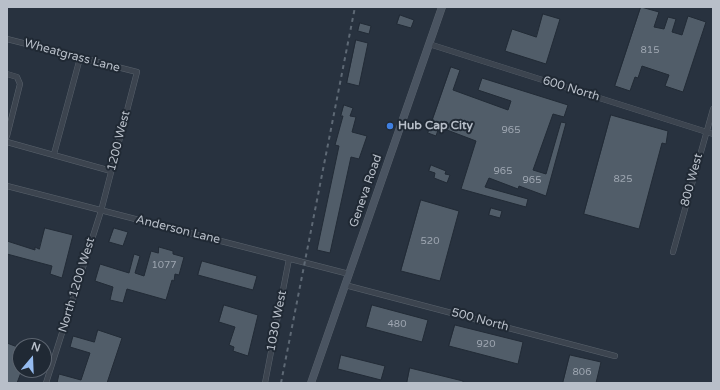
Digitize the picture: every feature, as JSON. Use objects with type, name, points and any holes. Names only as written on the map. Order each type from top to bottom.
[{"type":"main road","name":"Geneva Road","points":[[311,383],[442,7]]},
{"type":"street","name":"Wheatgrass Lane","points":[[7,39],[136,72]]},
{"type":"street","name":"600 North","points":[[429,44],[713,134]]},
{"type":"street","points":[[54,154],[80,58]]},
{"type":"street","name":"1200 West","points":[[101,211],[136,72]]},
{"type":"street","points":[[7,74],[17,77],[20,84],[7,136]]},
{"type":"street","name":"800 West","points":[[672,252],[713,109]]},
{"type":"street","points":[[7,142],[111,171]]},
{"type":"street","name":"Anderson Lane","points":[[7,186],[349,274]]},
{"type":"street","name":"North 1200 West","points":[[46,383],[101,211]]},
{"type":"street","name":"1030 West","points":[[265,383],[289,259]]},
{"type":"street","name":"500 North","points":[[345,285],[615,356]]},
{"type":"building","points":[[641,7],[659,12],[654,27],[664,29],[668,17],[676,19],[672,32],[682,35],[688,16],[706,22],[683,92],[665,86],[669,75],[642,66],[638,78],[635,77],[630,91],[615,86]]},
{"type":"building","points":[[543,14],[560,19],[546,64],[505,51],[512,29],[536,37]]},
{"type":"building","points":[[400,15],[414,20],[411,28],[397,24]]},
{"type":"building","points":[[360,23],[371,26],[369,34],[358,31]]},
{"type":"building","points":[[356,40],[368,43],[359,86],[347,83]]},
{"type":"building","points":[[451,67],[460,70],[453,90],[508,110],[511,101],[478,90],[482,78],[568,105],[564,117],[553,114],[533,170],[546,174],[561,122],[566,123],[546,196],[519,186],[518,189],[489,178],[485,187],[528,199],[526,207],[461,189],[476,141],[439,127],[436,136],[428,133]]},
{"type":"building","points":[[344,105],[353,108],[350,116],[356,117],[352,132],[367,136],[359,159],[351,157],[330,253],[317,250],[339,146],[335,145],[343,116],[341,116]]},
{"type":"building","points":[[611,115],[668,131],[666,144],[662,143],[639,229],[584,214]]},
{"type":"building","points":[[431,165],[446,171],[445,174],[450,175],[447,183],[434,178],[435,173],[429,171]]},
{"type":"building","points":[[421,200],[459,211],[440,281],[401,271]]},
{"type":"building","points":[[491,208],[502,211],[500,218],[489,215]]},
{"type":"building","points":[[45,228],[73,235],[62,278],[50,274],[52,266],[7,254],[7,241],[35,250],[35,247],[39,249]]},
{"type":"building","points":[[114,228],[128,232],[123,246],[109,242]]},
{"type":"building","points":[[159,247],[173,251],[173,254],[184,257],[179,275],[175,274],[174,281],[172,280],[166,300],[127,289],[123,303],[110,300],[113,287],[95,281],[100,264],[129,273],[134,254],[140,256],[135,273],[144,276],[151,251],[158,253]]},
{"type":"building","points":[[202,261],[257,276],[253,290],[198,275]]},
{"type":"building","points":[[224,305],[258,315],[248,356],[233,351],[234,347],[229,345],[235,327],[219,322]]},
{"type":"building","points":[[372,305],[428,320],[422,342],[366,327]]},
{"type":"building","points":[[455,325],[523,342],[518,364],[449,346]]},
{"type":"building","points":[[98,330],[122,338],[107,383],[57,383],[59,374],[81,380],[90,353],[70,347],[73,336],[94,342]]},
{"type":"building","points":[[7,343],[12,345],[12,378],[19,378],[17,383],[7,383]]},
{"type":"building","points":[[341,355],[385,366],[381,380],[338,369]]},
{"type":"building","points":[[570,355],[601,362],[596,383],[563,383]]},
{"type":"building","points":[[410,368],[463,381],[463,383],[407,383]]},
{"type":"railway","points":[[281,383],[355,7]]},
{"type":"place","name":"Hub Cap City","points":[[390,126]]}]
